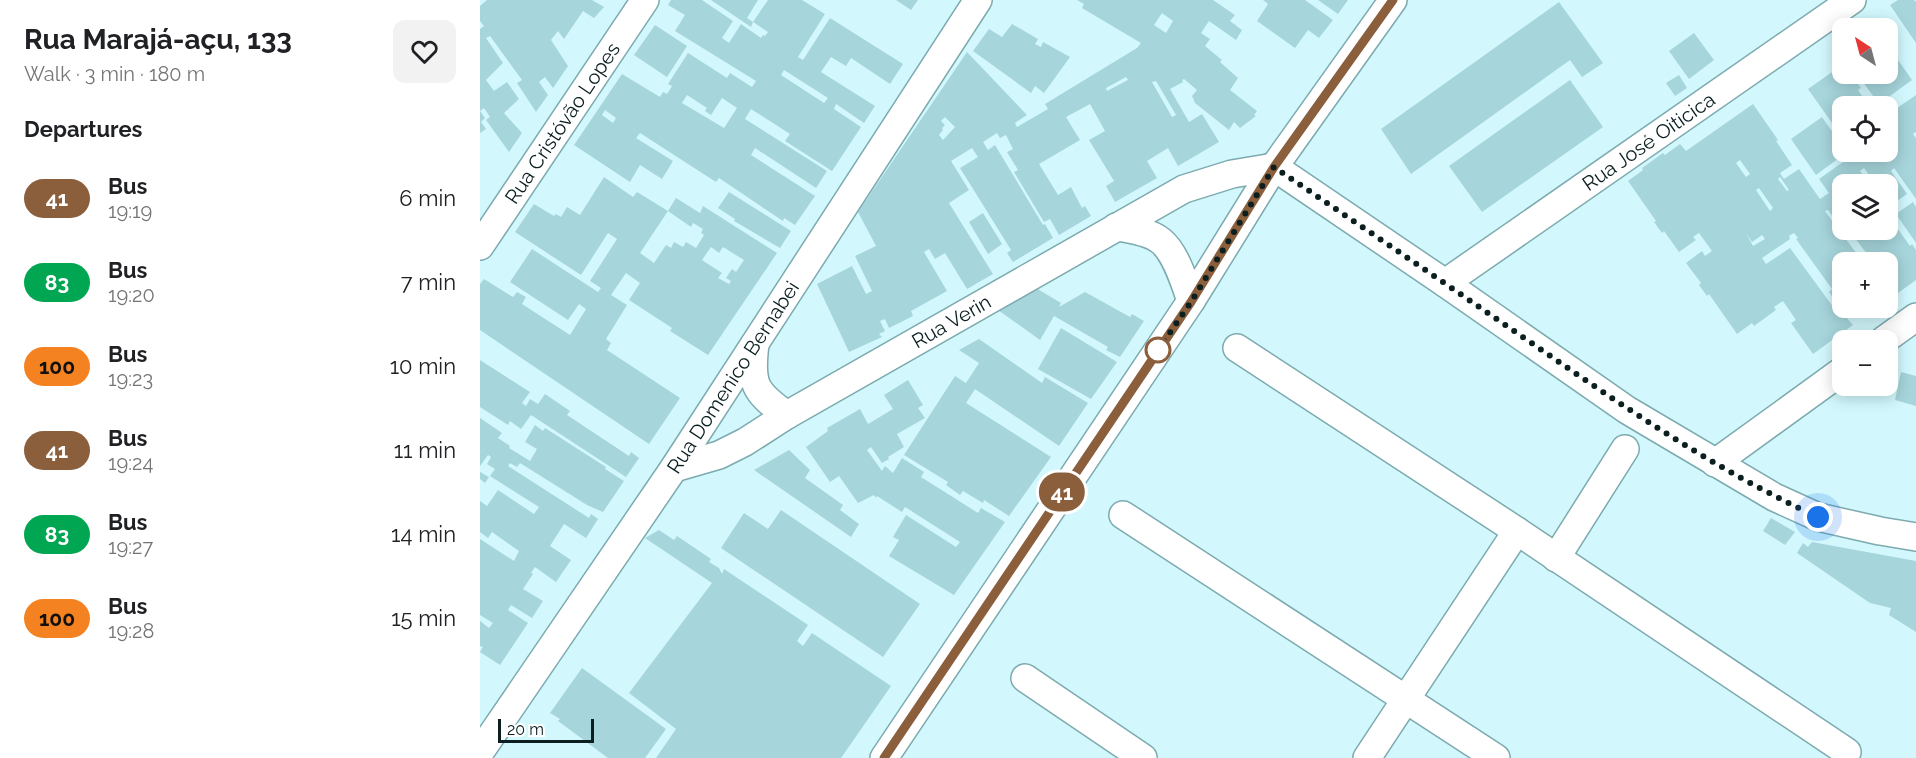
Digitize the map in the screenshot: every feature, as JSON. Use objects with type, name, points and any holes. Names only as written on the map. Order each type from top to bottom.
[{"type":"street","name":"Rua Cristóvão Lopes","points":[[480,246],[645,0]]},
{"type":"street","name":"Rua Domenico Bernabei","points":[[480,752],[674,468],[978,0]]},
{"type":"street","points":[[884,758],[1191,302],[1274,167],[1393,0]]},
{"type":"street","name":"Rua José Oiticica","points":[[1445,283],[1852,0]]},
{"type":"street","points":[[1274,167],[1627,410],[1715,463],[1774,497],[1818,517],[1916,537]]},
{"type":"street","name":"Rua Verin","points":[[674,468],[719,455],[745,442],[787,415],[1184,189],[1232,174],[1274,167]]},
{"type":"street","points":[[1116,227],[1138,231],[1161,241],[1174,260],[1191,302]]},
{"type":"street","points":[[1898,330],[1916,317]]},
{"type":"street","points":[[755,343],[753,374],[758,392],[787,415]]},
{"type":"street","points":[[1237,348],[1517,531],[1847,752]]},
{"type":"street","points":[[1715,463],[1832,378]]},
{"type":"street","points":[[1556,558],[1625,449]]},
{"type":"street","points":[[1123,515],[1496,758]]},
{"type":"street","points":[[1367,758],[1517,531]]},
{"type":"street","points":[[1025,678],[1143,758]]},
{"type":"building","points":[[487,0],[592,0],[604,7],[594,18],[583,11],[564,39],[558,31],[551,40],[568,66],[553,88],[545,77],[539,82],[548,95],[536,112],[517,83],[522,80],[490,36],[486,38],[503,63],[486,80],[494,91],[507,82],[519,99],[504,113],[522,133],[509,152],[486,120],[490,117],[484,108],[480,111],[480,29],[484,26],[480,21],[480,6]]},
{"type":"building","points":[[671,0],[702,0],[733,21],[722,38],[729,43],[741,24],[761,38],[765,36],[768,32],[753,22],[768,0],[802,0],[825,14],[798,57],[803,60],[830,18],[903,64],[890,84],[851,58],[846,66],[831,57],[821,72],[875,106],[864,123],[836,104],[834,109],[861,127],[832,171],[785,141],[790,134],[751,109],[745,119],[827,171],[816,188],[755,148],[751,155],[815,196],[795,225],[784,218],[783,221],[719,178],[716,182],[640,133],[636,138],[673,161],[662,179],[640,165],[630,182],[574,145],[622,74],[660,97],[663,92],[667,94],[672,86],[668,84],[688,53],[727,78],[730,73],[752,87],[756,81],[675,31],[685,15],[668,5]],"holes":[[[784,70],[828,98],[824,103],[781,75]],[[687,95],[707,108],[705,111],[711,115],[722,98],[737,108],[724,128],[682,103]],[[605,110],[616,118],[613,123],[602,115]]]},
{"type":"building","points":[[711,0],[758,0],[747,18],[753,22],[751,27]]},
{"type":"building","points":[[896,0],[918,0],[911,10]]},
{"type":"building","points":[[1077,0],[1213,0],[1235,15],[1230,21],[1242,30],[1236,40],[1209,21],[1201,33],[1210,39],[1205,46],[1238,78],[1230,90],[1257,111],[1254,115],[1256,116],[1240,128],[1234,122],[1229,130],[1195,103],[1192,96],[1197,90],[1184,79],[1182,80],[1183,82],[1170,89],[1189,122],[1202,114],[1219,142],[1178,166],[1168,148],[1147,161],[1157,178],[1115,202],[1106,186],[1114,181],[1089,140],[1105,131],[1090,104],[1066,117],[1080,140],[1039,164],[1058,195],[1071,187],[1082,208],[1085,206],[1091,216],[1059,235],[1050,219],[1044,222],[1014,172],[1018,170],[1007,152],[1013,149],[1006,135],[1000,138],[997,133],[983,142],[988,150],[995,145],[1053,238],[1013,262],[1007,253],[1011,250],[960,168],[978,157],[972,148],[951,161],[969,190],[949,203],[993,274],[967,289],[945,253],[935,259],[929,249],[924,252],[947,291],[911,311],[913,316],[889,328],[885,319],[880,321],[885,331],[879,334],[882,337],[849,352],[817,284],[852,266],[866,294],[872,291],[855,256],[876,246],[858,212],[967,52],[1027,115],[1015,123],[1017,127],[1048,109],[1045,104],[1137,48],[1141,43],[1082,8],[1084,4]],"holes":[[[1162,13],[1173,21],[1166,33],[1154,25]],[[1126,77],[1128,80],[1107,91],[1106,88]],[[1156,81],[1176,115],[1172,117],[1152,82]],[[945,117],[955,127],[943,140],[939,135],[945,125],[941,121]]]},
{"type":"building","points":[[1263,0],[1305,0],[1333,20],[1319,38],[1308,30],[1295,48],[1257,21],[1268,4]]},
{"type":"building","points":[[1318,0],[1348,0],[1338,14]]},
{"type":"building","points":[[1898,0],[1916,2],[1916,43],[1890,5]]},
{"type":"building","points":[[1559,2],[1603,63],[1582,77],[1570,60],[1411,174],[1381,129]]},
{"type":"building","points":[[1012,24],[1038,39],[1035,44],[1041,47],[1043,42],[1070,57],[1044,93],[1035,86],[1031,93],[973,51],[989,29],[1002,37]]},
{"type":"building","points":[[655,25],[687,46],[667,77],[634,55]]},
{"type":"building","points":[[1694,33],[1714,60],[1689,79],[1669,51]]},
{"type":"building","points":[[1898,60],[1912,80],[1890,96],[1873,96],[1864,84],[1898,84]]},
{"type":"building","points":[[1832,72],[1832,84],[1858,84],[1861,88],[1858,90],[1862,96],[1832,96],[1832,123],[1808,89]]},
{"type":"building","points":[[1679,75],[1687,88],[1675,96],[1666,83]]},
{"type":"building","points":[[1570,80],[1603,127],[1482,212],[1449,166]]},
{"type":"building","points":[[1916,95],[1916,132],[1913,134],[1916,138],[1916,199],[1894,168],[1891,171],[1893,174],[1868,174],[1864,168],[1860,171],[1862,174],[1832,174],[1832,216],[1828,210],[1825,211],[1832,220],[1832,240],[1847,240],[1856,252],[1832,252],[1832,289],[1794,233],[1789,236],[1790,239],[1762,258],[1766,264],[1790,248],[1832,305],[1832,318],[1847,318],[1853,325],[1846,330],[1832,330],[1832,340],[1813,354],[1791,323],[1796,320],[1783,301],[1774,307],[1776,310],[1754,326],[1752,323],[1737,334],[1709,294],[1707,296],[1699,285],[1701,283],[1686,263],[1702,251],[1705,256],[1712,251],[1699,233],[1693,237],[1696,240],[1679,252],[1664,231],[1662,233],[1654,222],[1656,221],[1628,181],[1663,153],[1665,155],[1680,144],[1686,151],[1753,104],[1792,165],[1780,173],[1784,179],[1799,169],[1820,199],[1829,193],[1819,179],[1843,162],[1898,162],[1898,107]],"holes":[[[1740,160],[1750,174],[1746,177],[1736,163]],[[1780,177],[1789,190],[1787,191],[1778,179]],[[1759,188],[1773,208],[1770,211],[1756,190]],[[1746,233],[1752,242],[1762,235],[1765,239],[1753,246]]]},
{"type":"building","points":[[480,111],[485,118],[481,122],[486,129],[480,133]]},
{"type":"building","points":[[1822,117],[1832,131],[1834,162],[1816,175],[1791,139]]},
{"type":"building","points":[[604,177],[633,197],[637,192],[668,211],[676,198],[700,213],[703,206],[777,253],[708,355],[670,331],[672,328],[629,300],[640,283],[626,273],[611,295],[627,305],[606,339],[611,343],[607,350],[680,398],[649,444],[480,330],[480,284],[484,279],[513,297],[517,292],[526,297],[522,304],[570,335],[586,309],[579,304],[568,320],[510,282],[532,249],[598,292],[601,288],[590,281],[617,239],[608,233],[581,275],[515,232],[534,204],[554,216],[556,214],[561,217],[567,207],[580,215]],"holes":[[[668,211],[691,227],[693,223],[703,229],[701,233],[704,235],[696,248],[686,242],[683,247],[674,242],[671,248],[666,245],[654,263],[640,253]],[[711,247],[719,253],[723,247],[744,260],[736,272],[732,269],[726,278],[731,281],[729,284],[718,278],[722,273],[702,260]]]},
{"type":"building","points":[[1898,181],[1907,194],[1898,200]]},
{"type":"building","points":[[729,192],[791,231],[780,248],[734,221],[735,219],[718,208]]},
{"type":"building","points":[[1913,202],[1916,207],[1916,243],[1898,217],[1898,213]]},
{"type":"building","points":[[983,213],[1002,244],[988,254],[969,222]]},
{"type":"building","points":[[1898,229],[1910,246],[1912,244],[1916,250],[1916,280],[1898,293],[1898,252],[1866,252],[1856,240],[1898,240]]},
{"type":"building","points":[[1036,288],[1061,303],[1059,307],[1085,292],[1130,317],[1132,314],[1144,321],[1120,357],[1106,350],[1108,347],[1054,316],[1040,340],[998,310]]},
{"type":"building","points":[[1061,328],[1117,362],[1091,399],[1038,369]]},
{"type":"building","points":[[979,339],[1042,383],[1045,377],[1088,403],[1059,446],[975,389],[966,403],[1051,457],[1009,516],[984,500],[983,503],[963,491],[960,495],[946,485],[948,482],[904,455],[955,376],[966,383],[979,363],[959,350]]},
{"type":"building","points":[[480,360],[530,392],[522,403],[526,406],[530,399],[538,404],[545,394],[570,411],[567,415],[629,456],[631,452],[639,458],[626,477],[531,415],[521,429],[510,421],[508,425],[480,407]]},
{"type":"building","points":[[1901,372],[1916,376],[1916,406],[1895,400],[1898,396]]},
{"type":"building","points":[[908,380],[923,405],[918,408],[925,418],[897,434],[904,447],[882,463],[871,447],[867,450],[882,471],[885,466],[893,473],[902,458],[924,472],[921,477],[978,513],[981,508],[1005,522],[954,595],[889,556],[899,540],[893,537],[906,515],[956,547],[960,542],[905,507],[902,512],[877,496],[876,498],[874,495],[858,503],[839,476],[830,482],[806,447],[828,431],[827,428],[860,409],[868,424],[893,409],[884,395]]},
{"type":"building","points":[[480,418],[502,433],[498,438],[510,446],[509,448],[530,461],[537,449],[525,442],[535,425],[543,431],[545,428],[624,481],[603,512],[587,505],[520,463],[517,467],[510,463],[508,466],[589,518],[591,514],[598,519],[586,538],[564,524],[550,546],[571,560],[556,582],[535,567],[523,589],[543,601],[532,618],[511,605],[508,610],[528,623],[500,665],[480,652],[483,647],[480,646],[480,621],[489,628],[493,623],[480,615],[480,539],[514,561],[519,551],[492,532],[488,538],[480,532],[480,501],[487,506],[498,490],[534,514],[539,507],[490,476],[495,469],[487,464],[491,457],[488,455],[480,466]]},
{"type":"building","points":[[789,450],[810,470],[805,478],[843,505],[840,510],[859,524],[851,537],[754,470]]},
{"type":"building","points":[[480,472],[489,477],[485,483],[480,479]]},
{"type":"building","points":[[781,510],[920,604],[883,657],[721,548],[744,513],[768,529]]},
{"type":"building","points":[[1771,518],[1795,532],[1785,545],[1763,531]]},
{"type":"building","points":[[659,530],[674,540],[677,536],[711,559],[709,562],[719,568],[722,574],[724,569],[808,625],[797,641],[803,646],[812,633],[891,686],[841,758],[656,758],[676,729],[629,693],[712,583],[645,538]]},
{"type":"building","points":[[1812,542],[1916,561],[1916,632],[1889,615],[1891,608],[1870,603],[1797,553],[1803,543],[1808,547]]},
{"type":"building","points":[[582,668],[666,729],[645,758],[608,758],[550,713]]},
{"type":"bus line","name":"41","points":[[884,758],[1191,302],[1274,167],[1393,0]]},
{"type":"route","points":[[1158,350],[1191,302],[1274,167],[1627,410],[1774,497],[1818,517]]}]
